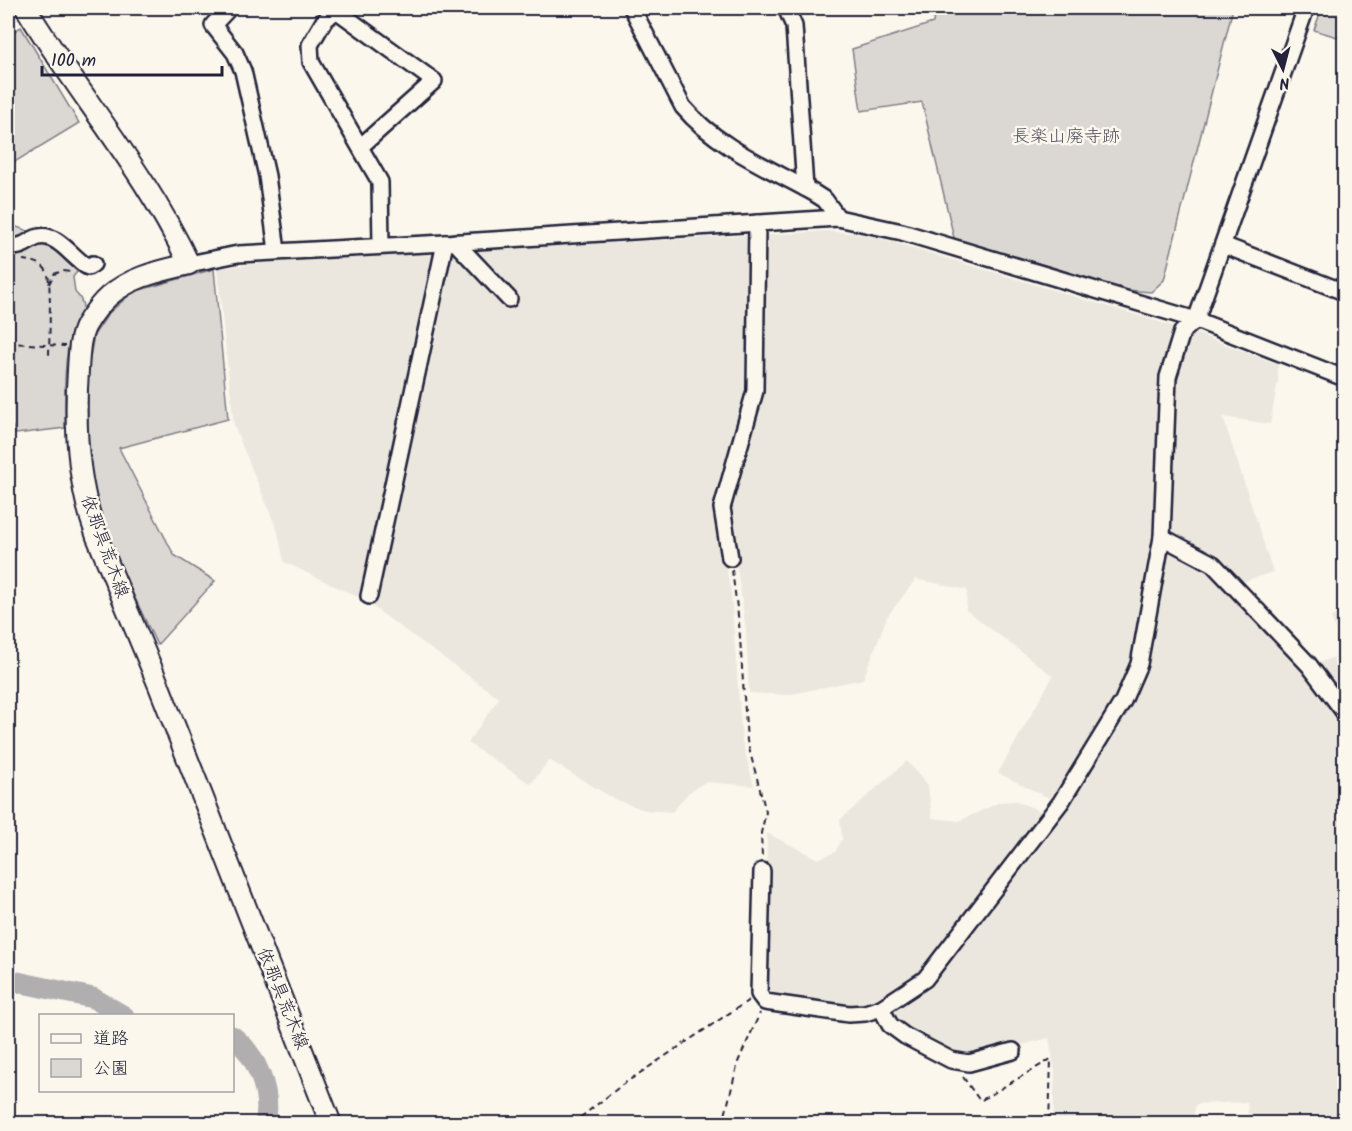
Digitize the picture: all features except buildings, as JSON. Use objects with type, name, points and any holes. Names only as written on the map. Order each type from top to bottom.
[{"type":"main road","points":[[26,8],[61,65],[145,185],[189,264]]},
{"type":"main road","name":"依那具荒木線","points":[[189,264],[141,277],[122,286],[108,297],[86,326],[81,341],[76,398],[76,434],[81,483],[88,513],[97,537],[159,686],[331,1124]]},
{"type":"street","points":[[229,8],[213,25],[235,53],[243,71],[267,176],[277,251]]},
{"type":"street","points":[[632,8],[683,107],[692,117],[722,142],[825,200],[838,218]]},
{"type":"street","points":[[786,8],[794,26],[805,188]]},
{"type":"street","points":[[762,871],[762,998],[849,1014],[865,1013],[881,1008],[925,979],[1061,802],[1123,701],[1139,664],[1162,537],[1168,377],[1182,332],[1196,321],[1306,8]]},
{"type":"street","points":[[360,147],[434,81],[336,10],[316,32],[310,45],[311,62],[380,182],[381,246]]},
{"type":"street","points":[[189,264],[221,256],[277,251],[450,243],[838,218],[902,232],[1196,321],[1344,378]]},
{"type":"street","points":[[730,558],[723,508],[755,391],[757,223]]},
{"type":"street","points":[[12,254],[38,237],[45,237],[56,241],[88,267],[93,264]]},
{"type":"street","points":[[450,243],[509,299]]},
{"type":"street","points":[[369,596],[450,243]]},
{"type":"street","points":[[1223,244],[1344,292]]},
{"type":"street","points":[[1162,537],[1213,564],[1309,665],[1344,712]]},
{"type":"street","points":[[881,1008],[890,1025],[905,1036],[951,1060],[969,1063],[1012,1051]]},
{"type":"path","points":[[12,254],[37,262],[46,271],[49,357]]},
{"type":"path","points":[[48,284],[54,274],[63,271],[74,273]]},
{"type":"path","points":[[8,343],[72,346]]},
{"type":"path","points":[[730,558],[739,623],[747,741],[766,812],[761,833],[762,871]]},
{"type":"path","points":[[572,1124],[622,1085],[762,998]]},
{"type":"path","points":[[723,1124],[738,1062],[762,998]]},
{"type":"path","points":[[951,1060],[980,1101],[1051,1059],[1049,1124]]},
{"type":"shaded area","points":[[827,231],[883,239],[1176,327],[1163,368],[1160,389],[1155,535],[1210,567],[1308,671],[1339,711],[1344,722],[1344,1123],[1249,1123],[1247,1102],[1196,1104],[1192,1123],[1053,1123],[1055,1072],[1049,1038],[968,1058],[949,1055],[895,1024],[856,1008],[771,999],[765,990],[767,833],[818,859],[835,852],[842,839],[840,820],[907,761],[928,785],[932,818],[959,821],[1000,802],[1016,801],[1045,813],[1053,800],[998,773],[1053,676],[966,610],[967,590],[916,579],[887,617],[863,679],[787,695],[749,693],[746,630],[729,512],[762,399],[765,237]]},
{"type":"shaded area","points":[[750,235],[747,391],[716,509],[731,593],[742,741],[754,786],[705,782],[688,793],[672,812],[645,810],[616,800],[549,760],[531,784],[468,743],[499,698],[362,599],[284,562],[278,532],[234,426],[217,268],[274,262]]},
{"type":"shaded area","points":[[1190,333],[1278,364],[1278,381],[1270,424],[1223,417],[1273,572],[1239,583],[1175,536],[1168,521],[1175,372],[1182,348]]},
{"type":"shaded area","points":[[1344,612],[1344,703],[1315,664],[1343,654],[1331,617]]},
{"type":"green space","name":"長楽山廃寺跡","points":[[935,8],[1233,8],[1164,280],[1151,292],[1127,290],[954,238],[922,102],[861,111],[852,49],[933,23]]},
{"type":"green space","points":[[1322,8],[1344,8],[1344,39],[1314,30]]},
{"type":"green space","points":[[21,27],[79,123],[8,166],[8,35]]},
{"type":"green space","points":[[8,224],[37,234],[8,245]]},
{"type":"green space","points":[[43,239],[80,268],[73,277],[75,292],[82,301],[83,308],[71,334],[67,357],[65,428],[16,434],[8,417],[8,251]]},
{"type":"green space","points":[[214,269],[228,419],[119,448],[174,555],[215,581],[157,645],[120,566],[115,566],[92,495],[88,448],[88,369],[94,335],[109,313],[133,292]]},
{"type":"waterway","points":[[8,980],[93,998],[121,1014]]},
{"type":"waterway","points":[[234,1038],[249,1053],[260,1075],[266,1100],[265,1124]]}]
